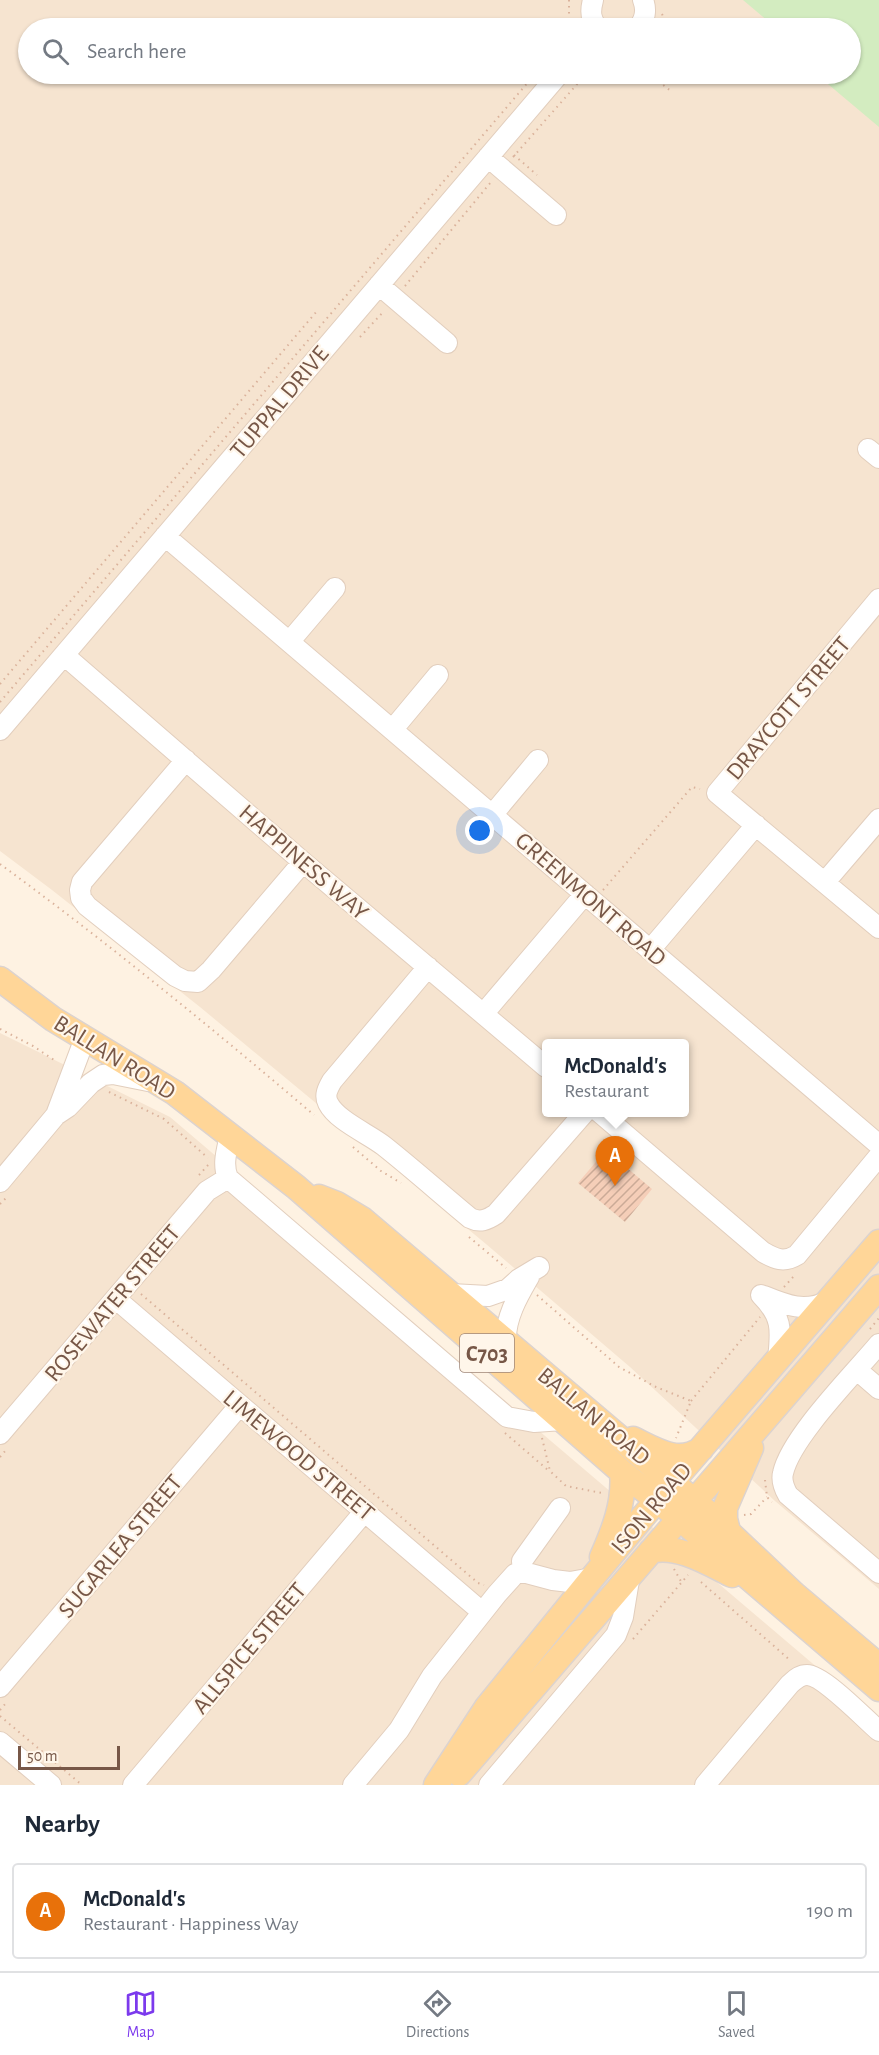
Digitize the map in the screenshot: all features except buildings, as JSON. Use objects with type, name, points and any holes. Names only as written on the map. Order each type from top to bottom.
[{"type":"main road","name":"BALLAN ROAD","points":[[0,979],[53,1019],[175,1093],[296,1187],[657,1501],[686,1510],[728,1531],[794,1594],[879,1666]]},
{"type":"main road","name":"BALLAN ROAD","points":[[296,1187],[337,1204],[362,1219],[672,1482],[686,1510],[764,1591],[879,1689]]},
{"type":"main road","name":"ISON ROAD","points":[[436,1785],[487,1707],[592,1578],[879,1242]]},
{"type":"main road","name":"ISON ROAD","points":[[449,1785],[879,1287]]},
{"type":"main road","points":[[728,1531],[725,1508],[751,1447],[770,1415]]},
{"type":"main road","points":[[604,1425],[670,1455],[685,1457],[701,1449]]},
{"type":"main road","points":[[592,1578],[610,1540],[623,1488],[622,1472]]},
{"type":"main road","points":[[651,1551],[667,1549],[678,1552],[719,1568],[764,1591]]},
{"type":"street","name":"TUPPAL DRIVE","points":[[0,730],[379,285],[495,163],[552,84]]},
{"type":"street","points":[[495,163],[556,215]]},
{"type":"street","points":[[379,285],[447,343]]},
{"type":"street","name":"GREENMONT ROAD","points":[[165,536],[650,950],[878,1156]]},
{"type":"street","points":[[290,641],[335,588]]},
{"type":"street","name":"DRAYCOTT STREET","points":[[879,599],[717,793],[879,928]]},
{"type":"street","name":"HAPPINESS WAY","points":[[64,655],[303,862],[542,1064]]},
{"type":"street","points":[[393,729],[438,675]]},
{"type":"street","points":[[186,760],[82,882],[81,898],[96,914],[175,976],[185,981],[198,982],[303,862]]},
{"type":"street","points":[[493,814],[538,760]]},
{"type":"street","points":[[825,882],[879,819]]},
{"type":"street","points":[[650,950],[756,825]]},
{"type":"street","points":[[484,1013],[589,897]]},
{"type":"street","points":[[428,968],[332,1081],[326,1096],[332,1108],[354,1127],[381,1144],[476,1221],[489,1219],[496,1214],[581,1117]]},
{"type":"street","points":[[56,1115],[85,1038]]},
{"type":"street","points":[[0,1182],[56,1115],[103,1075],[131,1076],[160,1084]]},
{"type":"street","points":[[604,1117],[774,1259],[790,1260],[797,1255],[878,1156]]},
{"type":"street","points":[[227,1173],[230,1136]]},
{"type":"street","name":"ROSEWATER STREET","points":[[4,1441],[121,1304],[207,1191],[227,1173]]},
{"type":"street","name":"BALLAN ROAD","points":[[227,1173],[507,1417],[534,1422],[563,1420]]},
{"type":"street","points":[[451,1294],[488,1296],[508,1289],[529,1276]]},
{"type":"street","points":[[506,1341],[505,1328],[529,1276]]},
{"type":"street","points":[[778,1360],[781,1334],[779,1320],[772,1306],[761,1295],[787,1305],[804,1308],[817,1307],[828,1301]]},
{"type":"street","name":"LIMEWOOD STREET","points":[[121,1304],[482,1612]]},
{"type":"street","points":[[872,1340],[857,1370],[804,1432],[782,1475],[783,1485],[788,1495],[879,1573]]},
{"type":"street","points":[[857,1370],[879,1389]]},
{"type":"street","name":"SUGARLEA STREET","points":[[0,1687],[240,1405]]},
{"type":"street","points":[[523,1572],[522,1561],[560,1508]]},
{"type":"street","name":"ALLSPICE STREET","points":[[133,1785],[365,1511]]},
{"type":"street","points":[[354,1785],[399,1730],[432,1676],[515,1574],[523,1572],[570,1582],[592,1578]]},
{"type":"street","points":[[489,1785],[616,1635],[623,1617],[630,1574]]},
{"type":"street","points":[[705,1785],[790,1684],[802,1675],[810,1675],[825,1683],[879,1731]]},
{"type":"street","points":[[0,1742],[51,1785]]},
{"type":"path","points":[[564,0],[583,12]]},
{"type":"path","points":[[0,702],[527,84]]},
{"type":"path","points":[[360,337],[394,298],[495,163],[576,84]]},
{"type":"path","points":[[662,84],[671,91]]},
{"type":"path","points":[[0,684],[317,311]]},
{"type":"path","points":[[589,897],[692,787],[717,793]]},
{"type":"path","points":[[0,864],[184,1006],[322,1121]]},
{"type":"path","points":[[0,1029],[33,1046],[73,1072]]},
{"type":"path","points":[[91,1083],[164,1119],[227,1173]]},
{"type":"path","points":[[347,1142],[381,1171],[406,1186]]},
{"type":"path","points":[[466,1234],[529,1276],[620,1367],[656,1387],[691,1401],[670,1455]]},
{"type":"path","points":[[121,1304],[139,1293],[478,1583],[487,1586]]},
{"type":"path","points":[[872,1340],[879,1318]]},
{"type":"path","points":[[504,1433],[550,1471]]},
{"type":"path","points":[[0,1457],[4,1441]]},
{"type":"path","points":[[767,1473],[764,1482],[767,1497],[775,1505]]},
{"type":"path","points":[[629,1644],[691,1572]]},
{"type":"path","points":[[699,1580],[792,1662],[802,1675]]},
{"type":"path","points":[[0,1716],[82,1785]]},
{"type":"shaded area","points":[[0,0],[879,0],[879,1589],[775,1501],[630,1367],[486,1244],[200,1007],[0,851]]},
{"type":"shaded area","points":[[0,1033],[170,1117],[879,1720],[879,1785],[0,1785]]},
{"type":"green space","points":[[743,0],[879,0],[879,127],[828,84],[861,84],[861,18],[764,18]]},
{"type":"place","name":"McDonald's","points":[[615,1186]]}]
